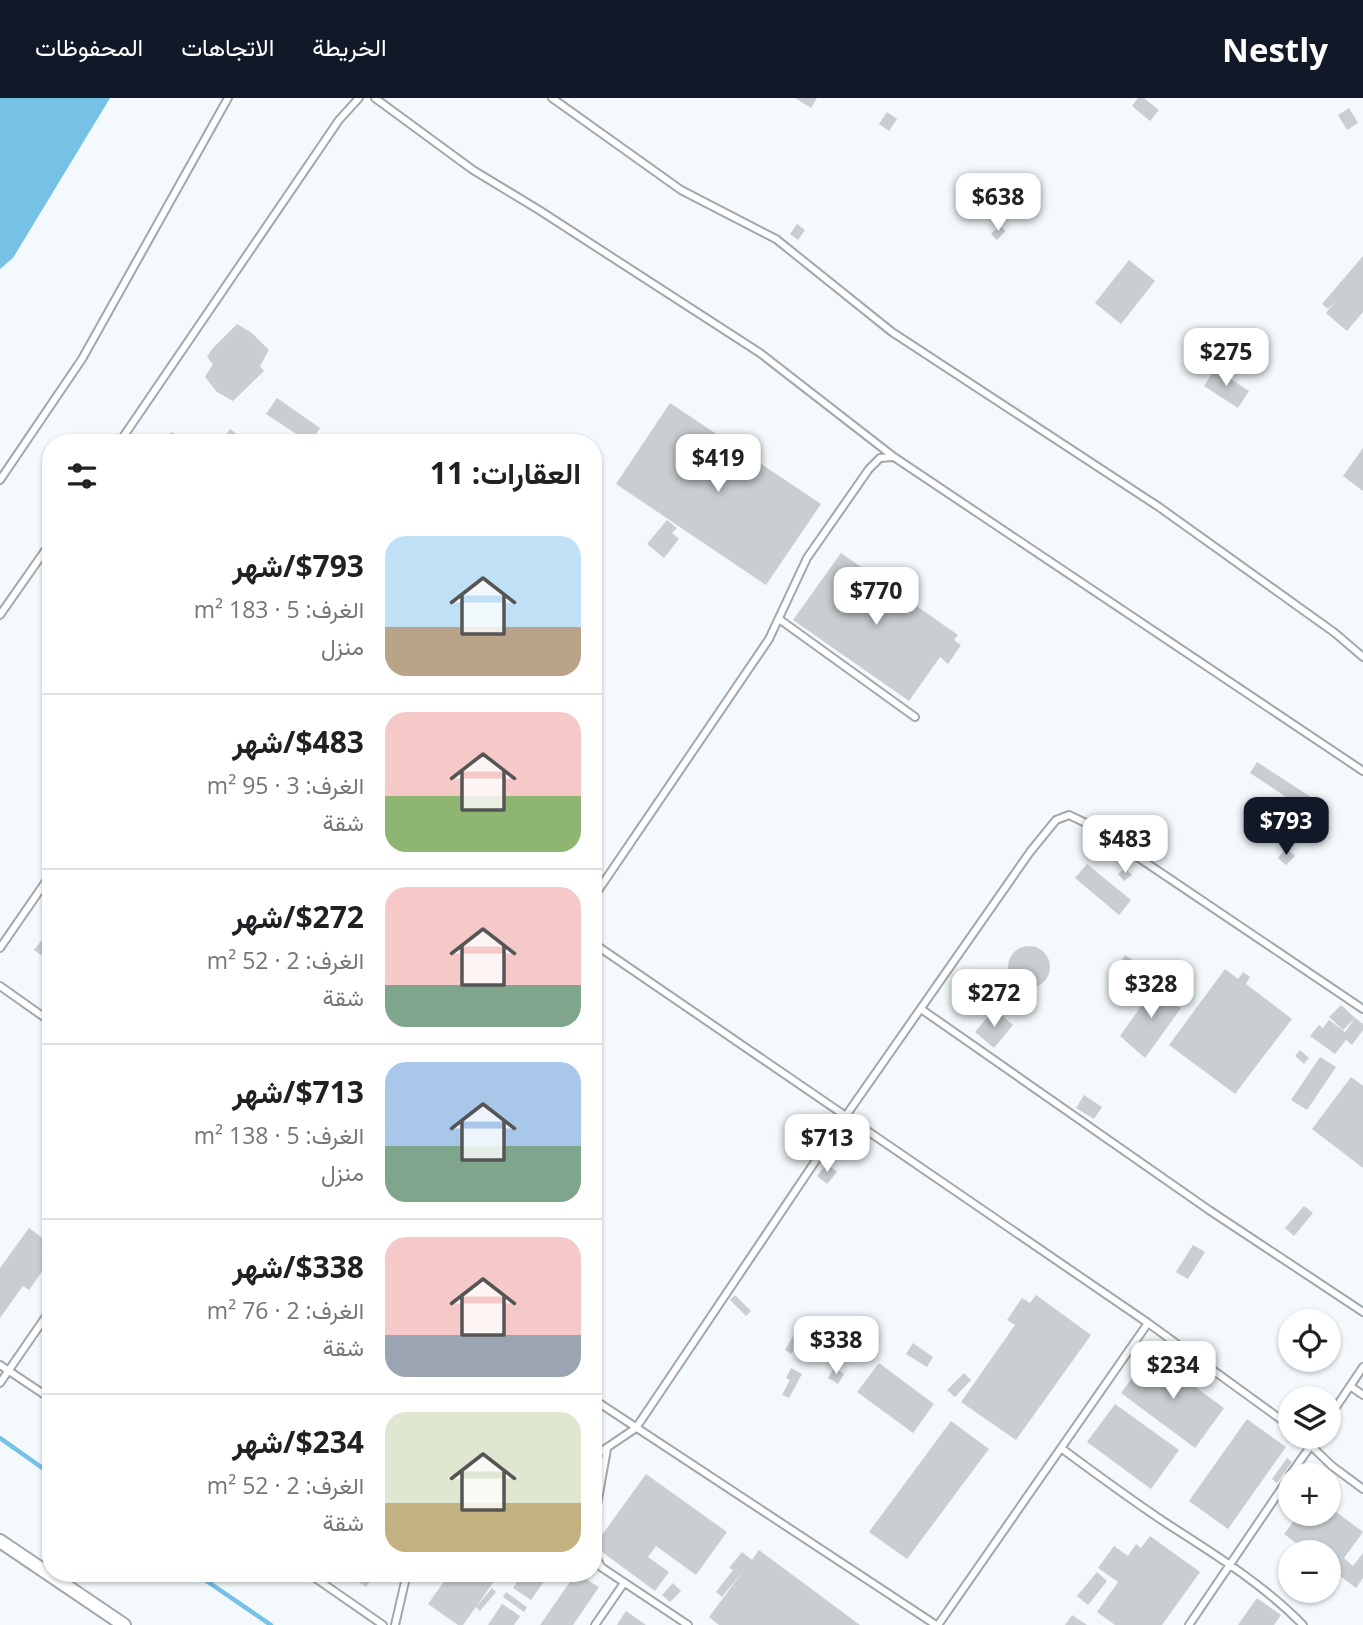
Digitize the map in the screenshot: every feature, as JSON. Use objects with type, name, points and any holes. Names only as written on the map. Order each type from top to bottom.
[{"type":"street","points":[[0,1541],[42,1569]]},
{"type":"street","points":[[61,1582],[124,1625]]},
{"type":"lane","points":[[0,480],[82,359],[228,98]]},
{"type":"lane","points":[[125,434],[339,120],[359,98]]},
{"type":"lane","points":[[375,98],[473,170],[540,210],[760,353],[894,457],[1363,771]]},
{"type":"lane","points":[[552,98],[681,190],[776,239],[892,332],[1159,507],[1335,633],[1363,657]]},
{"type":"lane","points":[[602,885],[769,639],[807,558],[869,469],[880,458],[894,457]]},
{"type":"lane","points":[[0,615],[42,555]]},
{"type":"lane","points":[[779,619],[915,717]]},
{"type":"lane","points":[[602,1452],[636,1428],[845,1117],[1030,852],[1056,820],[1069,815],[1090,825],[1363,1009]]},
{"type":"lane","points":[[0,948],[42,887]]},
{"type":"lane","points":[[602,949],[1147,1323],[1278,1417]]},
{"type":"lane","points":[[0,986],[42,1016]]},
{"type":"lane","points":[[921,1009],[1209,1210],[1363,1312]]},
{"type":"lane","points":[[0,1383],[42,1322]]},
{"type":"lane","points":[[602,1405],[937,1625],[1147,1323]]},
{"type":"lane","points":[[0,1365],[42,1393]]},
{"type":"lane","points":[[1341,1400],[1363,1367]]},
{"type":"lane","points":[[1350,1386],[1363,1395]]},
{"type":"lane","points":[[1061,1448],[1120,1492],[1230,1564],[1303,1625]]},
{"type":"lane","points":[[602,1477],[607,1449]]},
{"type":"lane","points":[[1315,1449],[1332,1466],[1363,1489]]},
{"type":"lane","points":[[1189,1625],[1278,1494]]},
{"type":"lane","points":[[602,1568],[688,1625]]},
{"type":"lane","points":[[321,1582],[383,1625]]},
{"type":"lane","points":[[395,1625],[405,1582]]},
{"type":"lane","points":[[595,1625],[624,1583]]},
{"type":"lane","points":[[1291,1625],[1293,1614]]},
{"type":"water","points":[[0,98],[110,98],[13,258],[0,269]]},
{"type":"building","points":[[795,98],[817,98],[811,108]]},
{"type":"building","points":[[1138,98],[1144,98],[1159,110],[1150,121],[1132,106]]},
{"type":"building","points":[[1349,108],[1358,123],[1347,130],[1338,115]]},
{"type":"building","points":[[887,112],[897,119],[889,131],[879,124]]},
{"type":"building","points":[[973,189],[986,197],[971,220],[958,211]]},
{"type":"building","points":[[797,224],[805,230],[798,240],[790,234]]},
{"type":"building","points":[[1000,225],[1005,231],[997,240],[991,234]]},
{"type":"building","points":[[1363,256],[1363,312],[1347,331],[1326,313],[1336,301],[1328,309],[1322,304]]},
{"type":"building","points":[[1129,260],[1155,281],[1121,324],[1095,303]]},
{"type":"building","points":[[237,324],[252,333],[269,350],[260,366],[264,371],[233,401],[217,392],[205,377],[213,364],[207,357]]},
{"type":"building","points":[[1215,369],[1249,391],[1238,408],[1204,386]]},
{"type":"building","points":[[277,398],[320,428],[316,434],[296,434],[266,414]]},
{"type":"building","points":[[670,403],[821,504],[766,585],[616,484]]},
{"type":"building","points":[[1363,448],[1363,491],[1343,476]]},
{"type":"building","points":[[667,520],[677,528],[672,533],[679,539],[664,558],[647,544]]},
{"type":"building","points":[[841,553],[958,635],[954,640],[961,645],[948,664],[940,657],[909,701],[793,620]]},
{"type":"building","points":[[1257,762],[1314,799],[1306,810],[1250,773]]},
{"type":"building","points":[[1286,848],[1295,856],[1286,865],[1278,858]]},
{"type":"building","points":[[1087,864],[1131,900],[1119,915],[1075,878]]},
{"type":"building","points":[[1125,868],[1132,875],[1124,881],[1118,874]]},
{"type":"building","points":[[42,940],[42,956],[34,950]]},
{"type":"building","points":[[1029,946],[1043,953],[1050,967],[1043,981],[1029,988],[1015,981],[1008,967],[1015,953]]},
{"type":"building","points":[[1125,955],[1142,966],[1131,983],[1114,972]]},
{"type":"building","points":[[1225,969],[1238,979],[1243,972],[1250,977],[1246,984],[1292,1019],[1235,1094],[1169,1045]]},
{"type":"building","points":[[1157,984],[1166,990],[1169,986],[1176,991],[1170,1000],[1181,1008],[1145,1058],[1120,1036]]},
{"type":"building","points":[[1341,1005],[1355,1018],[1343,1030],[1329,1017]]},
{"type":"building","points":[[994,1009],[1013,1025],[994,1048],[975,1032]]},
{"type":"building","points":[[1355,1018],[1363,1024],[1363,1030],[1352,1045],[1346,1040],[1335,1054],[1310,1036],[1319,1025],[1323,1028],[1329,1020],[1345,1032]]},
{"type":"building","points":[[1300,1050],[1309,1058],[1304,1064],[1295,1056]]},
{"type":"building","points":[[1320,1057],[1336,1067],[1307,1110],[1291,1100]]},
{"type":"building","points":[[1351,1077],[1363,1086],[1363,1168],[1312,1129]]},
{"type":"building","points":[[1084,1095],[1102,1107],[1094,1119],[1076,1108]]},
{"type":"building","points":[[827,1164],[837,1172],[827,1184],[817,1176]]},
{"type":"building","points":[[1304,1206],[1313,1213],[1294,1236],[1285,1228]]},
{"type":"building","points":[[29,1228],[42,1238],[42,1272],[29,1290],[23,1286],[0,1318],[0,1268]]},
{"type":"building","points":[[1193,1245],[1205,1252],[1188,1279],[1176,1272]]},
{"type":"building","points":[[735,1295],[751,1311],[746,1316],[730,1300]]},
{"type":"building","points":[[1036,1295],[1091,1335],[1016,1440],[961,1402],[1015,1325],[1007,1320],[1022,1298],[1030,1303]]},
{"type":"building","points":[[798,1328],[805,1333],[791,1354],[785,1350]]},
{"type":"building","points":[[913,1343],[933,1357],[927,1367],[906,1354]]},
{"type":"building","points":[[1150,1354],[1224,1408],[1195,1448],[1121,1393]]},
{"type":"building","points":[[879,1363],[934,1404],[913,1433],[857,1392]]},
{"type":"building","points":[[791,1368],[802,1374],[789,1398],[782,1395],[790,1380],[786,1378]]},
{"type":"building","points":[[834,1368],[844,1374],[838,1384],[828,1378]]},
{"type":"building","points":[[964,1373],[971,1380],[955,1397],[947,1390]]},
{"type":"building","points":[[1115,1404],[1179,1450],[1151,1489],[1087,1442]]},
{"type":"building","points":[[1247,1419],[1278,1441],[1278,1449],[1285,1449],[1228,1529],[1189,1501]]},
{"type":"building","points":[[951,1421],[989,1449],[907,1559],[869,1532]]},
{"type":"building","points":[[1278,1471],[1277,1483],[1272,1479]]},
{"type":"building","points":[[646,1474],[727,1532],[696,1575],[656,1546],[648,1557],[669,1572],[655,1591],[602,1552],[602,1535]]},
{"type":"building","points":[[1341,1516],[1363,1532],[1344,1558],[1353,1566],[1363,1553],[1363,1578],[1356,1588],[1341,1577],[1341,1540],[1292,1540],[1284,1534],[1290,1526],[1341,1526]]},
{"type":"building","points":[[1150,1536],[1200,1572],[1162,1625],[1115,1625],[1097,1612],[1118,1582],[1098,1568],[1114,1546],[1128,1556],[1136,1544],[1141,1548]]},
{"type":"building","points":[[759,1550],[860,1625],[719,1625],[709,1617],[744,1570],[722,1597],[716,1592],[733,1570],[729,1568],[742,1552],[752,1560]]},
{"type":"building","points":[[1097,1572],[1107,1581],[1088,1605],[1077,1596]]},
{"type":"building","points":[[444,1582],[494,1582],[463,1625],[458,1625],[428,1604]]},
{"type":"building","points":[[517,1582],[544,1582],[531,1600],[513,1588]]},
{"type":"building","points":[[570,1582],[591,1582],[599,1587],[573,1625],[540,1625]]},
{"type":"building","points":[[673,1583],[681,1591],[670,1602],[662,1595]]},
{"type":"building","points":[[492,1588],[496,1592],[480,1611],[476,1607]]},
{"type":"building","points":[[506,1592],[527,1607],[524,1612],[503,1597]]},
{"type":"building","points":[[1257,1598],[1281,1615],[1274,1625],[1238,1625]]},
{"type":"building","points":[[502,1604],[520,1616],[514,1625],[488,1625]]},
{"type":"building","points":[[626,1611],[646,1625],[617,1625]]},
{"type":"building","points":[[1072,1615],[1087,1625],[1065,1625]]},
{"type":"waterway","points":[[0,1438],[42,1468]]},
{"type":"waterway","points":[[208,1582],[271,1625]]}]
